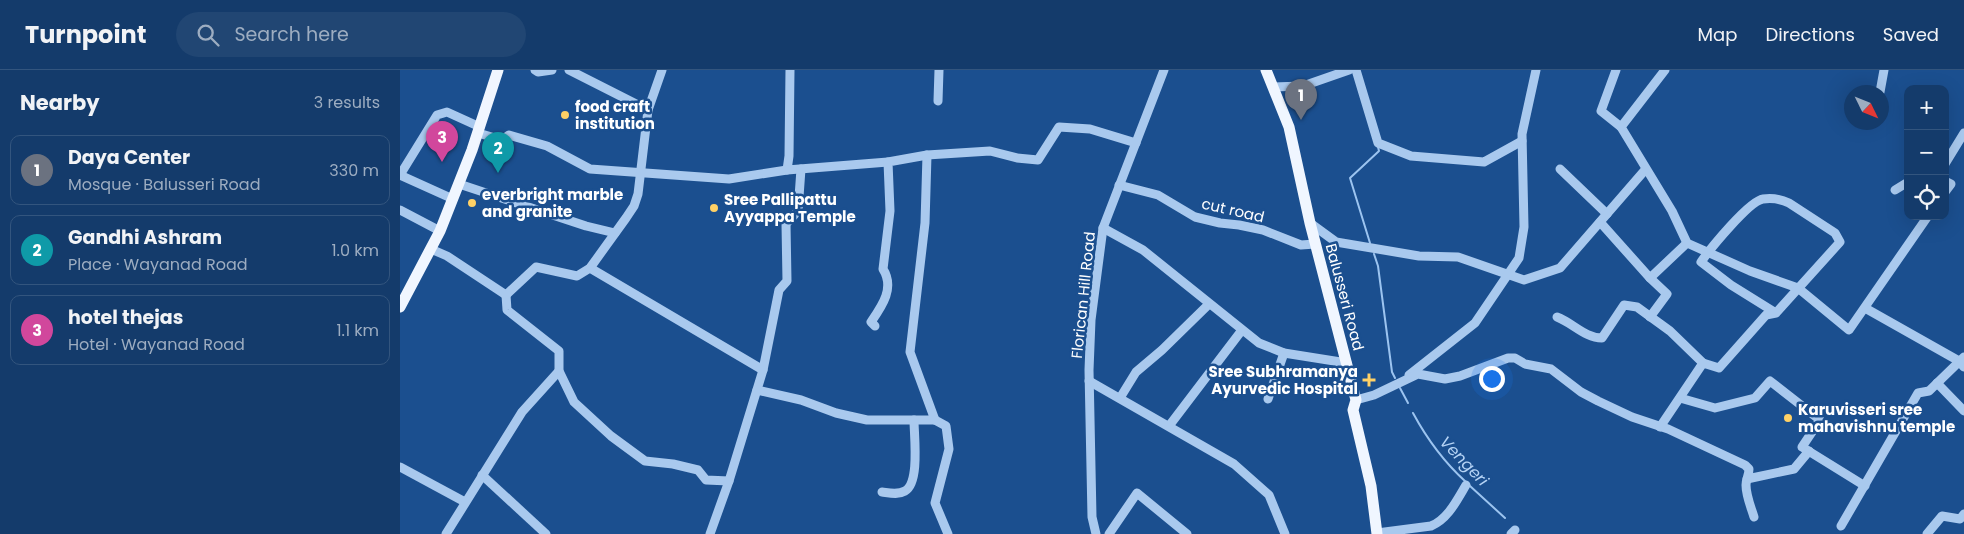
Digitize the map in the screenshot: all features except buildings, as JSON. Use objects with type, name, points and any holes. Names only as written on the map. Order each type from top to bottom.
[{"type":"main road","points":[[402,300],[440,231],[479,130],[498,70]]},
{"type":"main road","name":"Balusseri Road","points":[[1266,70],[1289,127],[1310,224],[1356,400],[1353,410],[1371,486],[1377,533]]},
{"type":"street","points":[[535,70],[538,72],[552,70]]},
{"type":"street","points":[[569,70],[648,110]]},
{"type":"street","points":[[506,295],[536,267],[577,276],[590,268],[634,206],[638,194],[648,110],[662,70]]},
{"type":"street","points":[[787,170],[789,156],[790,70]]},
{"type":"street","points":[[938,101],[939,70]]},
{"type":"street","name":"Florican Hill Road","points":[[1096,534],[1092,517],[1089,381],[1091,320],[1103,228],[1164,70]]},
{"type":"street","points":[[1273,87],[1303,86],[1349,70]]},
{"type":"street","points":[[1356,70],[1378,143],[1411,156],[1484,162],[1522,141]]},
{"type":"street","points":[[1398,382],[1475,323],[1519,258],[1524,227],[1522,134],[1536,70]]},
{"type":"street","points":[[1621,127],[1665,70]]},
{"type":"street","points":[[1881,85],[1884,70]]},
{"type":"street","points":[[1615,71],[1601,111],[1621,127],[1645,170],[1672,210],[1679,228],[1688,243],[1750,271],[1798,288],[1849,330],[1925,220]]},
{"type":"street","points":[[453,199],[400,175],[437,115],[447,112],[479,130],[502,140],[510,135],[547,146],[590,169],[729,179],[787,170],[990,151],[1017,158],[1038,160],[1058,127],[1090,129],[1136,143]]},
{"type":"street","points":[[1949,157],[1964,132]]},
{"type":"street","points":[[927,156],[925,222],[910,352],[935,420]]},
{"type":"street","points":[[875,326],[871,322],[886,299],[888,277],[883,269],[890,211],[888,162]]},
{"type":"street","points":[[710,534],[729,481],[763,370],[780,290],[787,281],[786,224],[798,211],[801,169]]},
{"type":"street","points":[[1560,169],[1607,214]]},
{"type":"street","points":[[1310,224],[1336,242],[1419,256],[1458,257],[1509,273],[1524,280],[1560,268],[1645,170]]},
{"type":"street","points":[[458,184],[586,226],[615,233]]},
{"type":"street","points":[[1895,190],[1904,184]]},
{"type":"street","name":"cut road","points":[[1119,185],[1158,195],[1195,217],[1263,230],[1301,244],[1315,244]]},
{"type":"street","points":[[1557,317],[1569,322],[1592,338],[1602,338],[1624,305],[1637,307],[1670,331],[1703,363],[1719,368],[1766,315],[1776,313],[1840,242],[1835,233],[1782,200],[1761,199],[1746,209],[1701,262],[1731,285],[1776,313]]},
{"type":"street","points":[[400,210],[440,231]]},
{"type":"street","points":[[1600,222],[1650,278],[1667,294],[1650,318]]},
{"type":"street","points":[[1103,228],[1143,250],[1260,343],[1284,353],[1347,363]]},
{"type":"street","points":[[1650,278],[1688,243]]},
{"type":"street","points":[[431,249],[447,256],[506,295]]},
{"type":"street","points":[[590,268],[763,370]]},
{"type":"street","points":[[506,295],[507,310],[559,351],[559,371],[574,402],[611,436],[645,461],[673,464],[698,470],[706,480],[729,481]]},
{"type":"street","points":[[1120,398],[1136,372],[1162,350],[1209,304]]},
{"type":"street","points":[[1841,526],[1918,393],[1929,391],[1962,362],[1865,308]]},
{"type":"street","points":[[1169,426],[1242,330]]},
{"type":"street","points":[[1268,399],[1284,353]]},
{"type":"street","points":[[1356,400],[1374,395],[1418,374],[1445,379],[1508,358],[1515,358],[1525,364],[1551,369],[1581,392],[1632,417],[1660,427],[1745,465],[1749,469],[1746,484],[1754,517]]},
{"type":"street","points":[[1660,427],[1703,363]]},
{"type":"street","points":[[446,534],[522,412],[559,371]]},
{"type":"street","points":[[1089,381],[1234,464],[1269,496],[1285,534]]},
{"type":"street","points":[[1680,398],[1716,408],[1755,398],[1770,381],[1820,420],[1802,446],[1865,486]]},
{"type":"street","points":[[1937,383],[1964,411]]},
{"type":"street","points":[[757,390],[801,400],[836,413],[867,420],[935,420],[946,426],[949,449],[935,503],[948,534]]},
{"type":"street","points":[[882,492],[899,493],[907,491],[912,483],[914,474],[914,420]]},
{"type":"street","points":[[1747,479],[1794,469],[1809,451]]},
{"type":"street","points":[[400,467],[465,502]]},
{"type":"street","points":[[482,475],[546,534]]},
{"type":"street","points":[[1377,533],[1412,531],[1438,523],[1446,516],[1466,485]]},
{"type":"street","points":[[1109,534],[1137,494],[1187,534]]},
{"type":"street","points":[[1927,534],[1942,516],[1960,519],[1964,514]]},
{"type":"waterway","name":"Vengeri","points":[[1370,243],[1350,178],[1379,151],[1378,147]]},
{"type":"waterway","name":"Vengeri","points":[[1374,254],[1378,266],[1392,372],[1395,378]]},
{"type":"waterway","points":[[1400,388],[1408,403]]},
{"type":"waterway","name":"Vengeri","points":[[1413,413],[1437,450],[1466,482]]},
{"type":"waterway","name":"Vengeri","points":[[1470,486],[1505,518]]},
{"type":"place","name":"food craft institution","points":[[565,115]]},
{"type":"place","name":"Daya Center","points":[[1301,120]]},
{"type":"place","name":"hotel thejas","points":[[442,162]]},
{"type":"place","name":"Gandhi Ashram","points":[[498,173]]},
{"type":"place","name":"everbright marble and granite","points":[[472,203]]},
{"type":"place","name":"Sree Pallipattu Ayyappa Temple","points":[[714,208]]},
{"type":"place","name":"Sree Subhramanya Ayurvedic Hospital","points":[[1369,380]]},
{"type":"place","name":"Karuvisseri sree mahavishnu temple","points":[[1788,418]]}]
